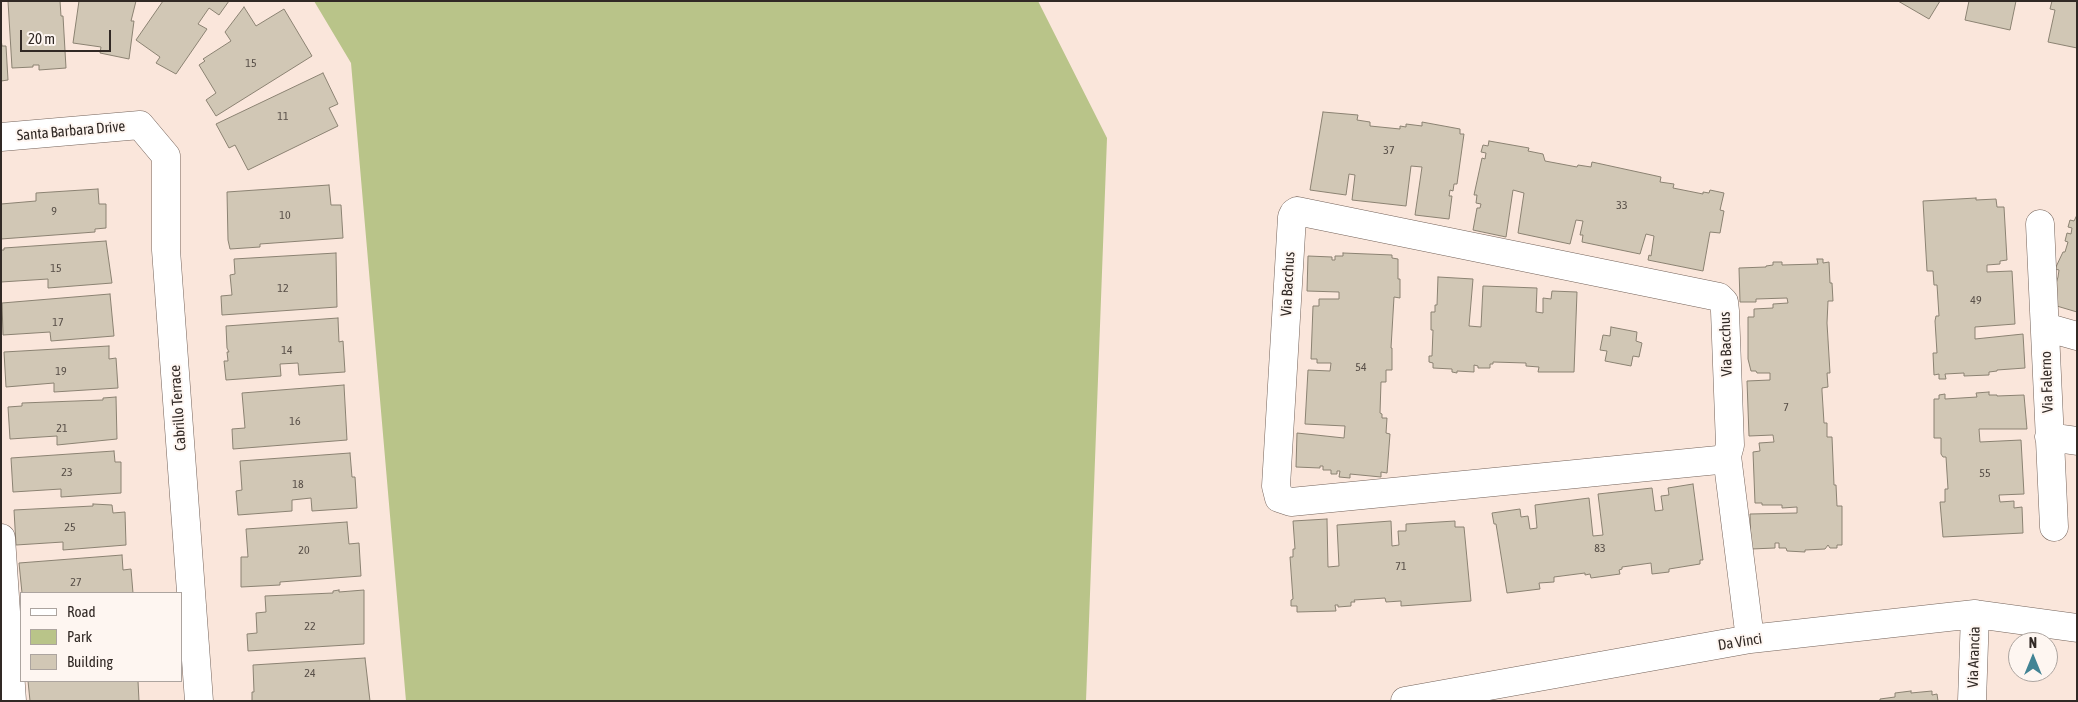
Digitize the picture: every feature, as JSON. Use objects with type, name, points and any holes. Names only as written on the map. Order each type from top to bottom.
[{"type":"street","name":"Santa Barbara Drive","points":[[1,137],[140,125]]},
{"type":"street","name":"Cabrillo Terrace","points":[[140,125],[166,156],[166,250],[198,701]]},
{"type":"street","name":"Via Bacchus","points":[[1727,456],[1718,460],[1291,502],[1279,498],[1276,492],[1294,213],[1302,212],[1719,297],[1724,302],[1725,311],[1730,445],[1727,456],[1750,639]]},
{"type":"street","name":"Via Falerno","points":[[2040,224],[2054,527]]},
{"type":"street","name":"Via Falerno","points":[[2045,327],[2077,336]]},
{"type":"street","points":[[2050,436],[2077,441]]},
{"type":"street","points":[[1,538],[12,701]]},
{"type":"street","name":"Da Vinci","points":[[1405,701],[1750,639],[1975,614],[2077,628]]},
{"type":"street","name":"Via Arancia","points":[[1972,701],[1975,614]]},
{"type":"green space","points":[[314,1],[1038,1],[1107,138],[1086,701],[406,701],[351,63]]},
{"type":"building","points":[[8,1],[60,1],[61,16],[63,16],[66,68],[39,70],[39,65],[33,65],[33,67],[12,68]]},
{"type":"building","points":[[79,1],[136,1],[131,21],[134,21],[129,59],[100,53],[101,47],[73,43]]},
{"type":"building","points":[[163,1],[229,1],[219,15],[209,8],[198,24],[207,29],[176,74],[156,63],[160,57],[136,40]]},
{"type":"building","points":[[1898,1],[1940,1],[1929,19]]},
{"type":"building","points":[[1969,1],[2016,1],[2010,30],[1965,20]]},
{"type":"building","points":[[2052,1],[2077,1],[2077,48],[2048,42],[2055,10],[2050,9]]},
{"type":"building","points":[[244,7],[256,26],[284,9],[312,56],[216,116],[206,100],[216,93],[199,65],[205,61],[203,59],[231,41],[225,32]]},
{"type":"building","points":[[1,39],[2,46],[6,46],[8,80],[1,81]]},
{"type":"building","points":[[323,73],[338,104],[329,108],[338,126],[248,170],[235,145],[229,148],[216,124]]},
{"type":"building","points":[[1323,112],[1358,115],[1357,120],[1370,122],[1370,126],[1400,129],[1400,126],[1406,127],[1406,124],[1422,126],[1422,122],[1460,129],[1460,134],[1464,134],[1457,184],[1454,184],[1453,191],[1450,190],[1449,196],[1452,196],[1449,219],[1415,215],[1422,167],[1411,166],[1406,206],[1352,200],[1355,175],[1349,174],[1346,195],[1310,190]]},
{"type":"building","points":[[1489,141],[1529,148],[1528,151],[1543,154],[1545,161],[1577,167],[1578,165],[1591,167],[1592,162],[1661,177],[1660,182],[1674,184],[1673,188],[1703,194],[1703,192],[1709,193],[1710,190],[1724,193],[1720,210],[1724,211],[1720,233],[1710,232],[1703,271],[1648,260],[1649,255],[1651,256],[1654,236],[1646,234],[1640,254],[1582,242],[1583,235],[1580,235],[1583,221],[1576,220],[1570,244],[1518,233],[1524,193],[1513,190],[1506,237],[1473,230],[1477,208],[1480,208],[1481,204],[1476,203],[1477,195],[1474,195],[1482,158],[1485,159],[1486,153],[1481,152],[1483,145],[1488,146]]},
{"type":"building","points":[[329,185],[331,205],[341,205],[343,238],[260,244],[260,247],[230,249],[228,240],[227,192]]},
{"type":"building","points":[[98,189],[99,204],[106,204],[106,228],[95,229],[95,232],[1,239],[1,204],[36,201],[36,193]]},
{"type":"building","points":[[1976,198],[1976,200],[1996,199],[1997,207],[2004,207],[2007,260],[2000,261],[2000,264],[1987,265],[1987,272],[2012,271],[2015,324],[1975,327],[1975,339],[2023,334],[2025,368],[1997,370],[1989,372],[1989,375],[1964,376],[1964,373],[1945,374],[1946,379],[1939,379],[1939,374],[1934,375],[1933,353],[1937,353],[1935,321],[1936,316],[1939,316],[1937,285],[1934,285],[1933,271],[1927,271],[1923,201]]},
{"type":"building","points":[[2076,217],[2077,312],[2050,304],[2059,270],[2055,269],[2063,252],[2065,252],[2068,242],[2065,241],[2067,233],[2071,234],[2072,228],[2068,227],[2070,220],[2074,221]]},
{"type":"building","points":[[106,241],[112,283],[48,288],[48,279],[1,282],[1,250],[4,250],[4,248]]},
{"type":"building","points":[[336,253],[337,307],[222,315],[221,296],[232,295],[230,275],[235,274],[234,259]]},
{"type":"building","points":[[1343,253],[1392,255],[1392,258],[1398,259],[1400,298],[1394,297],[1391,348],[1392,370],[1386,370],[1386,382],[1381,382],[1380,413],[1382,418],[1387,418],[1386,433],[1390,434],[1387,473],[1381,472],[1381,477],[1350,474],[1350,478],[1339,477],[1340,471],[1337,471],[1337,474],[1331,474],[1331,470],[1323,470],[1323,466],[1320,466],[1320,468],[1296,467],[1297,433],[1344,438],[1345,426],[1305,424],[1308,370],[1330,371],[1331,363],[1317,363],[1317,359],[1311,359],[1313,306],[1319,306],[1319,299],[1339,299],[1339,292],[1307,291],[1308,256],[1332,257],[1332,260],[1335,260],[1335,256],[1343,256]]},
{"type":"building","points":[[1817,259],[1823,259],[1823,263],[1829,262],[1830,283],[1832,283],[1833,301],[1828,301],[1827,323],[1830,373],[1827,373],[1828,387],[1822,388],[1822,391],[1824,423],[1827,423],[1827,437],[1832,437],[1837,506],[1842,506],[1842,545],[1837,545],[1837,548],[1830,548],[1828,545],[1825,549],[1805,550],[1805,552],[1787,551],[1786,548],[1779,548],[1779,543],[1775,543],[1775,548],[1751,549],[1750,514],[1797,513],[1797,507],[1782,508],[1782,505],[1755,503],[1753,452],[1760,451],[1759,443],[1774,442],[1773,435],[1749,436],[1747,381],[1770,380],[1770,373],[1751,371],[1748,359],[1748,317],[1754,317],[1754,309],[1773,308],[1773,304],[1788,303],[1787,298],[1756,299],[1756,302],[1740,302],[1739,268],[1766,267],[1773,265],[1773,262],[1782,262],[1782,265],[1818,264]]},
{"type":"building","points":[[1438,277],[1473,279],[1469,326],[1481,327],[1483,286],[1537,288],[1536,312],[1543,313],[1543,298],[1551,299],[1552,291],[1577,292],[1574,372],[1538,372],[1539,367],[1526,366],[1526,363],[1493,362],[1493,364],[1490,364],[1490,368],[1478,368],[1478,366],[1474,365],[1474,372],[1457,371],[1457,373],[1452,372],[1452,369],[1433,368],[1433,363],[1429,362],[1429,356],[1432,356],[1433,330],[1431,330],[1431,312],[1435,312],[1435,305],[1437,305]]},
{"type":"building","points":[[110,294],[114,336],[51,341],[50,332],[3,335],[2,303]]},
{"type":"building","points":[[338,318],[339,342],[343,341],[345,372],[299,375],[298,363],[280,364],[281,376],[226,380],[224,361],[228,361],[227,352],[229,352],[227,348],[226,326]]},
{"type":"building","points":[[1611,327],[1637,332],[1636,341],[1642,343],[1639,357],[1633,356],[1631,366],[1605,361],[1607,351],[1600,350],[1603,335],[1610,336]]},
{"type":"building","points":[[109,346],[109,359],[116,358],[118,388],[54,392],[54,383],[6,387],[4,352]]},
{"type":"building","points":[[344,385],[347,440],[233,449],[232,429],[245,428],[242,393]]},
{"type":"building","points":[[1989,392],[1989,395],[1997,396],[2024,395],[2027,429],[1979,429],[1980,442],[2021,440],[2024,494],[1999,495],[2000,502],[2014,501],[2014,508],[2022,507],[2023,533],[1943,537],[1940,502],[1945,502],[1945,489],[1948,489],[1946,457],[1943,457],[1941,454],[1941,438],[1934,438],[1934,399],[1939,399],[1939,395],[1945,394],[1945,399],[1977,397],[1976,393]]},
{"type":"building","points":[[116,397],[117,439],[57,445],[57,436],[10,439],[8,407],[22,406],[22,403],[103,400],[103,398]]},
{"type":"building","points":[[114,451],[115,462],[121,462],[121,493],[61,497],[61,489],[13,492],[11,458]]},
{"type":"building","points":[[350,453],[352,477],[355,477],[357,508],[312,511],[311,498],[292,500],[292,511],[238,515],[236,491],[242,490],[240,461]]},
{"type":"building","points":[[1693,484],[1703,560],[1700,560],[1700,564],[1669,569],[1669,572],[1652,574],[1651,563],[1622,567],[1619,570],[1620,574],[1591,578],[1590,574],[1585,575],[1585,573],[1554,577],[1554,582],[1539,583],[1540,589],[1507,593],[1496,524],[1494,524],[1492,513],[1520,509],[1521,517],[1528,516],[1530,529],[1537,528],[1535,505],[1589,498],[1593,536],[1603,535],[1598,494],[1652,488],[1655,511],[1663,510],[1661,496],[1669,495],[1668,488]]},
{"type":"building","points":[[93,504],[112,505],[113,513],[125,512],[126,545],[63,550],[63,542],[16,545],[14,510],[93,506]]},
{"type":"building","points":[[1327,519],[1328,567],[1339,566],[1337,525],[1391,521],[1392,546],[1399,545],[1398,531],[1406,531],[1406,524],[1455,521],[1455,527],[1464,527],[1471,601],[1401,606],[1401,601],[1386,602],[1385,598],[1354,600],[1355,602],[1351,602],[1351,606],[1338,607],[1338,605],[1335,605],[1336,611],[1297,612],[1297,606],[1291,606],[1291,600],[1293,599],[1290,557],[1293,557],[1293,549],[1295,549],[1293,521]]},
{"type":"building","points":[[347,522],[349,544],[359,543],[361,576],[280,582],[280,585],[241,587],[241,557],[248,557],[246,529]]},
{"type":"building","points":[[122,555],[123,570],[131,569],[133,592],[22,592],[19,563]]},
{"type":"building","points":[[339,590],[339,592],[364,590],[364,644],[248,651],[247,634],[257,633],[256,613],[266,612],[265,596],[333,593],[333,591]]},
{"type":"building","points":[[365,658],[370,701],[251,701],[252,692],[254,692],[253,665]]},
{"type":"building","points":[[28,682],[138,682],[139,701],[30,701]]},
{"type":"building","points":[[1911,691],[1911,693],[1932,691],[1932,695],[1937,694],[1938,701],[1880,701],[1880,699],[1895,697],[1895,693]]}]
